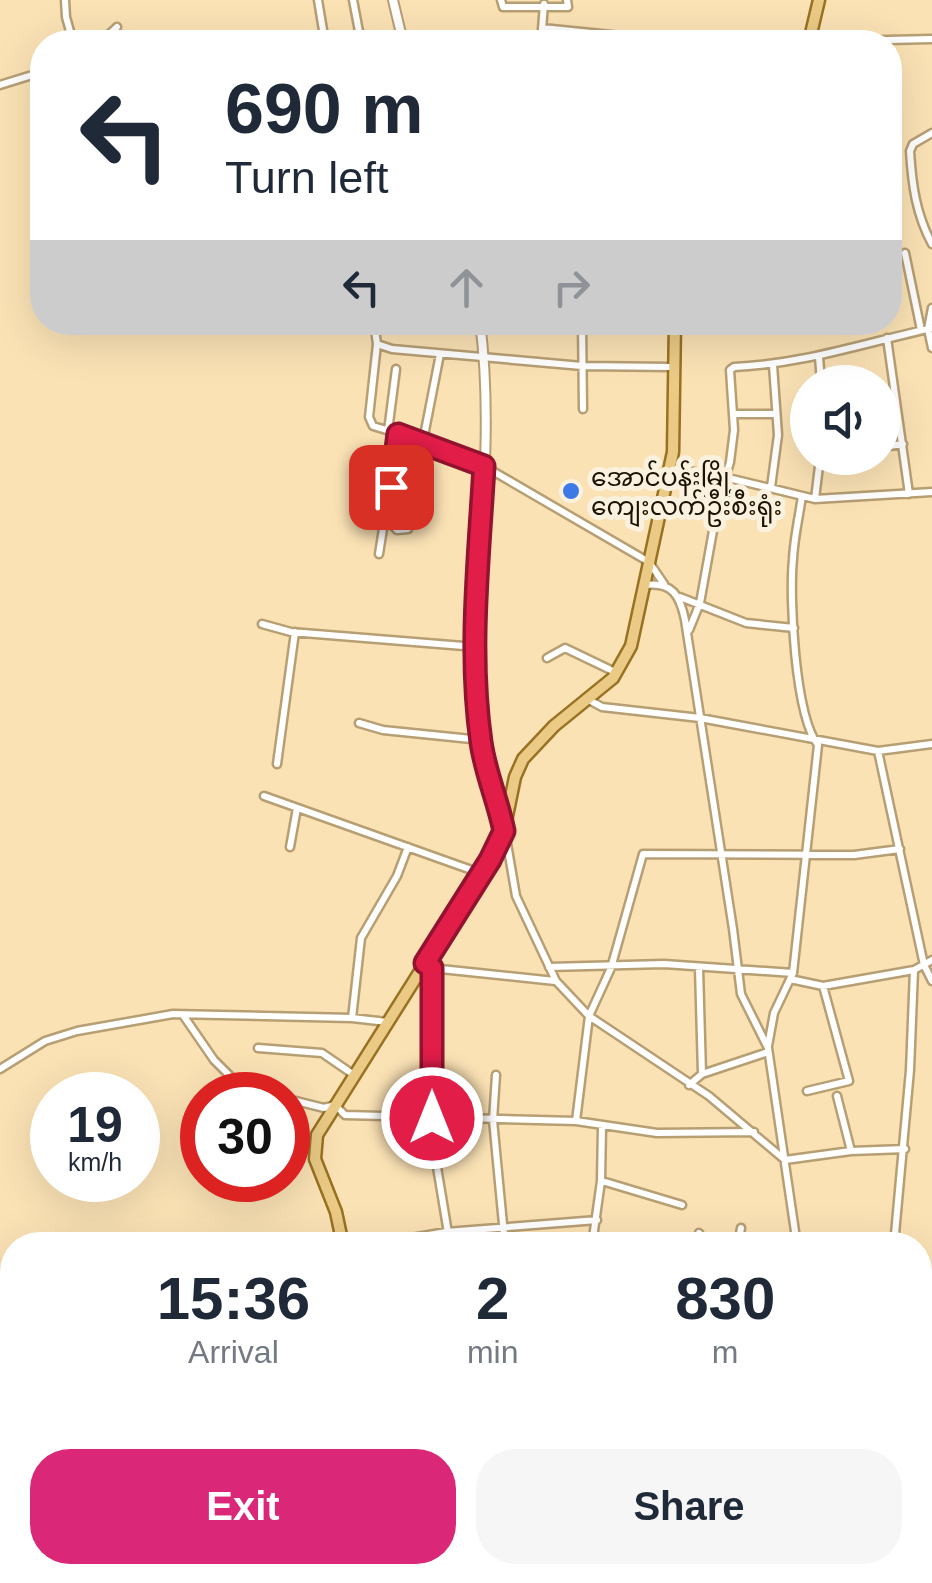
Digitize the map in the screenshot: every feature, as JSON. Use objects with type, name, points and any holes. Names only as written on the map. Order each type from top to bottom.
[{"type":"main road","points":[[812,30],[819,0]]},
{"type":"main road","points":[[340,1232],[315,1159],[317,1135],[428,966],[482,873],[504,831],[515,777],[523,759],[616,672],[631,646],[670,468],[675,422],[674,335]]},
{"type":"street","points":[[65,0],[70,30]]},
{"type":"street","points":[[318,0],[323,30]]},
{"type":"street","points":[[353,0],[359,30]]},
{"type":"street","points":[[394,0],[400,30]]},
{"type":"street","points":[[501,0],[502,6],[568,7],[567,0]]},
{"type":"street","points":[[543,6],[542,28],[562,30]]},
{"type":"street","points":[[902,40],[932,39]]},
{"type":"street","points":[[0,85],[30,76]]},
{"type":"street","points":[[932,134],[914,144],[910,152],[915,199],[932,244]]},
{"type":"street","points":[[905,253],[932,348]]},
{"type":"street","points":[[927,329],[932,308]]},
{"type":"street","points":[[902,335],[927,329]]},
{"type":"street","points":[[376,335],[372,426],[421,440],[484,466],[649,562],[665,585],[680,597],[746,623],[794,628]]},
{"type":"street","points":[[481,335],[484,466],[476,647],[481,740],[516,896],[547,967],[589,1016],[709,1096],[784,1160]]},
{"type":"street","points":[[582,335],[584,409]]},
{"type":"street","points":[[688,634],[700,603],[734,430],[730,370],[819,357],[900,335]]},
{"type":"street","points":[[887,338],[891,365]]},
{"type":"street","points":[[377,344],[483,359],[672,367]]},
{"type":"street","points":[[387,519],[398,530],[408,529],[421,440],[440,354]]},
{"type":"street","points":[[819,357],[819,365]]},
{"type":"street","points":[[770,487],[778,435],[773,365]]},
{"type":"street","points":[[388,431],[396,369]]},
{"type":"street","points":[[733,414],[776,414]]},
{"type":"street","points":[[900,420],[910,494]]},
{"type":"street","points":[[379,554],[398,434]]},
{"type":"street","points":[[900,445],[904,444]]},
{"type":"street","points":[[670,468],[815,499],[932,492]]},
{"type":"street","points":[[815,499],[818,475]]},
{"type":"street","points":[[768,1050],[774,1013],[792,976],[818,745],[806,716],[794,628],[792,562],[802,496]]},
{"type":"street","points":[[646,585],[665,585]]},
{"type":"street","points":[[680,597],[733,929],[736,972],[741,994],[768,1050],[795,1232]]},
{"type":"street","points":[[262,624],[295,632],[476,647]]},
{"type":"street","points":[[277,764],[295,632]]},
{"type":"street","points":[[547,658],[565,648],[616,672]]},
{"type":"street","points":[[589,700],[602,707],[700,718],[878,751],[932,744]]},
{"type":"street","points":[[359,723],[384,730],[481,740]]},
{"type":"street","points":[[878,751],[932,980]]},
{"type":"street","points":[[264,796],[482,873]]},
{"type":"street","points":[[290,846],[296,808]]},
{"type":"street","points":[[352,1018],[361,938],[397,876],[408,847]]},
{"type":"street","points":[[576,1121],[589,1016],[611,968],[643,854],[806,855],[900,849]]},
{"type":"street","points":[[547,967],[664,964],[792,976],[822,986],[929,965]]},
{"type":"street","points":[[556,981],[428,966],[432,1118],[446,1232],[597,1220]]},
{"type":"street","points":[[699,968],[702,1074]]},
{"type":"street","points":[[895,1232],[914,970]]},
{"type":"street","points":[[807,1091],[849,1081],[822,986]]},
{"type":"street","points":[[184,1014],[226,1072]]},
{"type":"street","points":[[0,1069],[46,1041],[76,1032],[184,1014],[388,1022]]},
{"type":"street","points":[[258,1048],[322,1053],[354,1075]]},
{"type":"street","points":[[688,1085],[702,1074],[768,1050]]},
{"type":"street","points":[[496,1075],[492,1120],[503,1232]]},
{"type":"street","points":[[836,1096],[851,1151]]},
{"type":"street","points":[[310,1104],[324,1108],[336,1105],[345,1115],[576,1121],[658,1133],[754,1132]]},
{"type":"street","points":[[595,1232],[602,1126]]},
{"type":"street","points":[[784,1160],[904,1149]]},
{"type":"street","points":[[601,1181],[682,1205]]},
{"type":"street","points":[[740,1232],[741,1228]]},
{"type":"place","name":"အောင်ပန်းမြို့ ကျေးလက်ဦးစီးရုံး","points":[[571,491]]},
{"type":"route","points":[[391,487],[398,434],[484,466],[476,659],[481,740],[504,831],[425,963],[432,968],[432,1118]]}]
